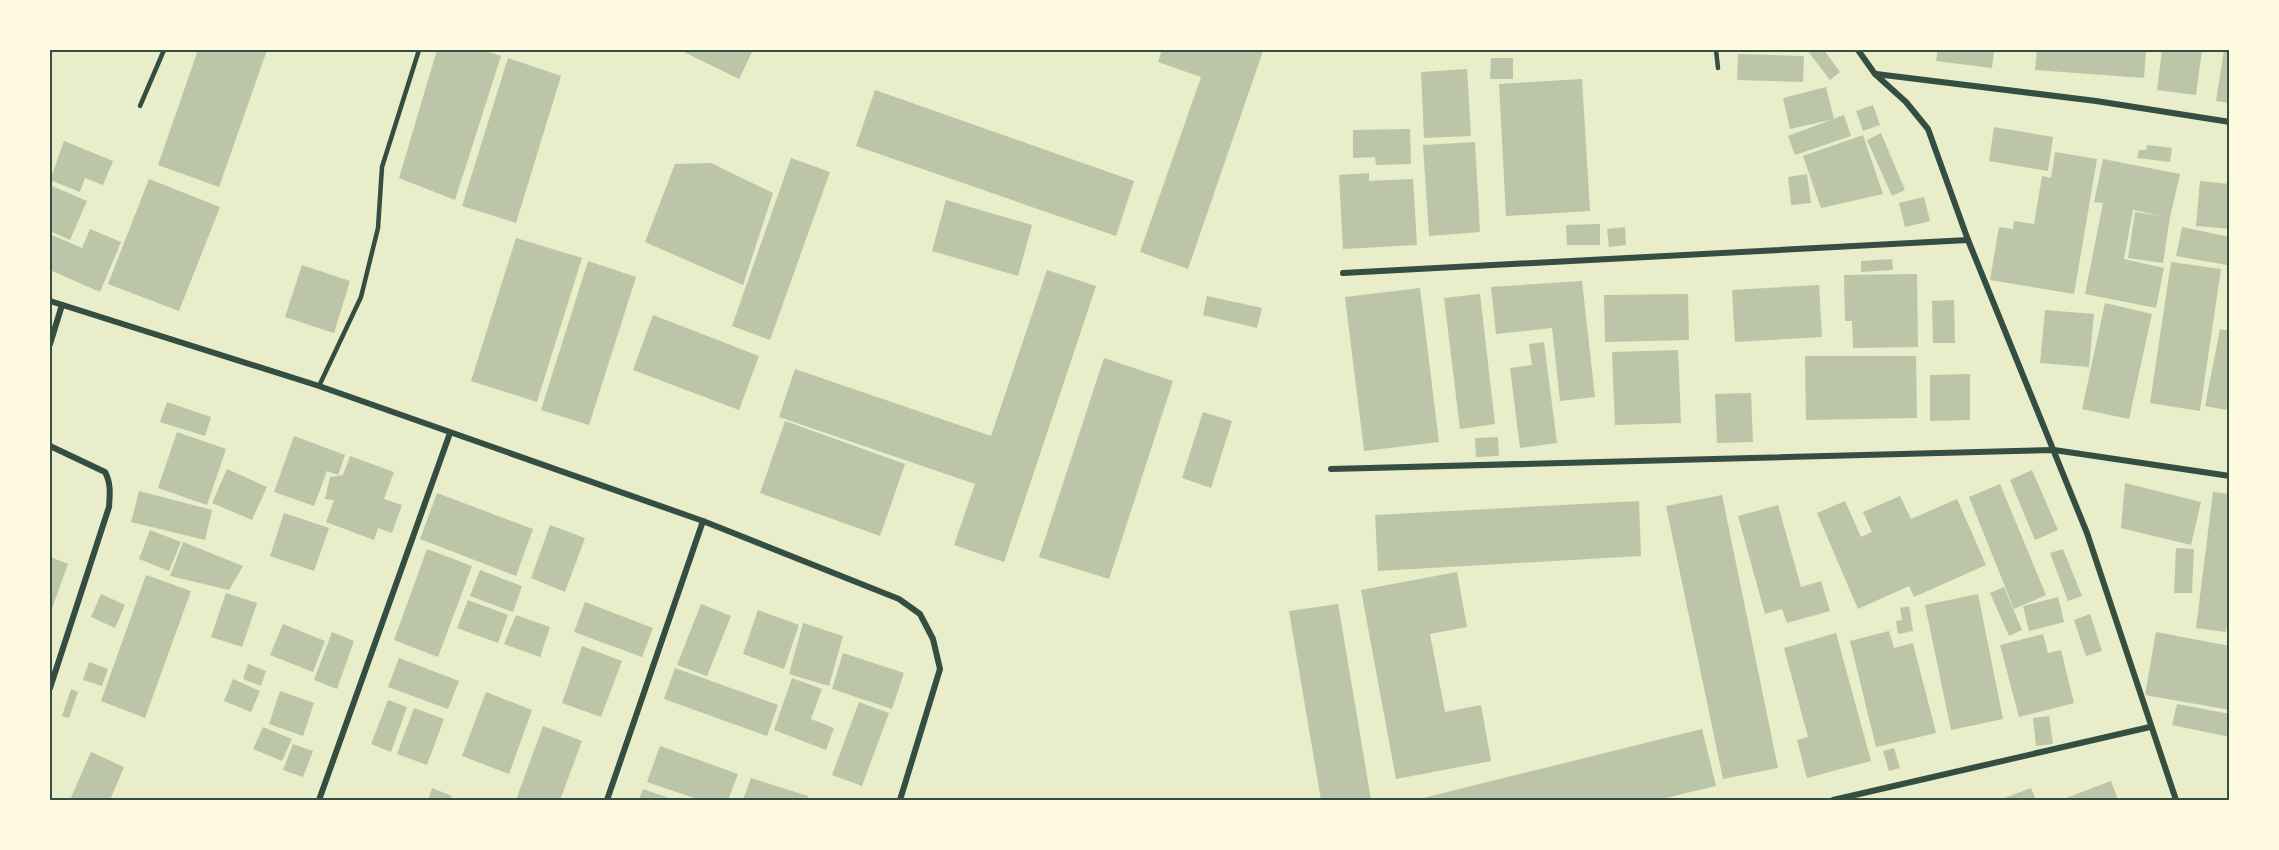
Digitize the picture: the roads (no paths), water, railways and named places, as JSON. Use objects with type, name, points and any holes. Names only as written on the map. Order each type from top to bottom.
[{"type":"street","points":[[1858,50],[1875,74],[1906,102],[1928,129],[1968,240],[2087,533],[2176,801]]},
{"type":"street","points":[[1875,74],[2096,101],[2229,123]]},
{"type":"street","points":[[1343,273],[1968,240]]},
{"type":"street","points":[[50,301],[319,386],[703,521],[899,598],[920,614],[933,639],[940,669],[900,801]]},
{"type":"street","points":[[50,344],[62,305]]},
{"type":"street","points":[[319,801],[450,433]]},
{"type":"street","points":[[50,446],[105,472],[110,481],[109,507],[50,688]]},
{"type":"street","points":[[1332,469],[2054,450],[2229,476]]},
{"type":"street","points":[[607,801],[703,521]]},
{"type":"street","points":[[1833,801],[2150,727]]},
{"type":"lane","points":[[140,106],[164,50]]},
{"type":"lane","points":[[319,386],[361,297],[378,228],[382,167],[419,50]]},
{"type":"lane","points":[[1716,50],[1718,68]]}]
